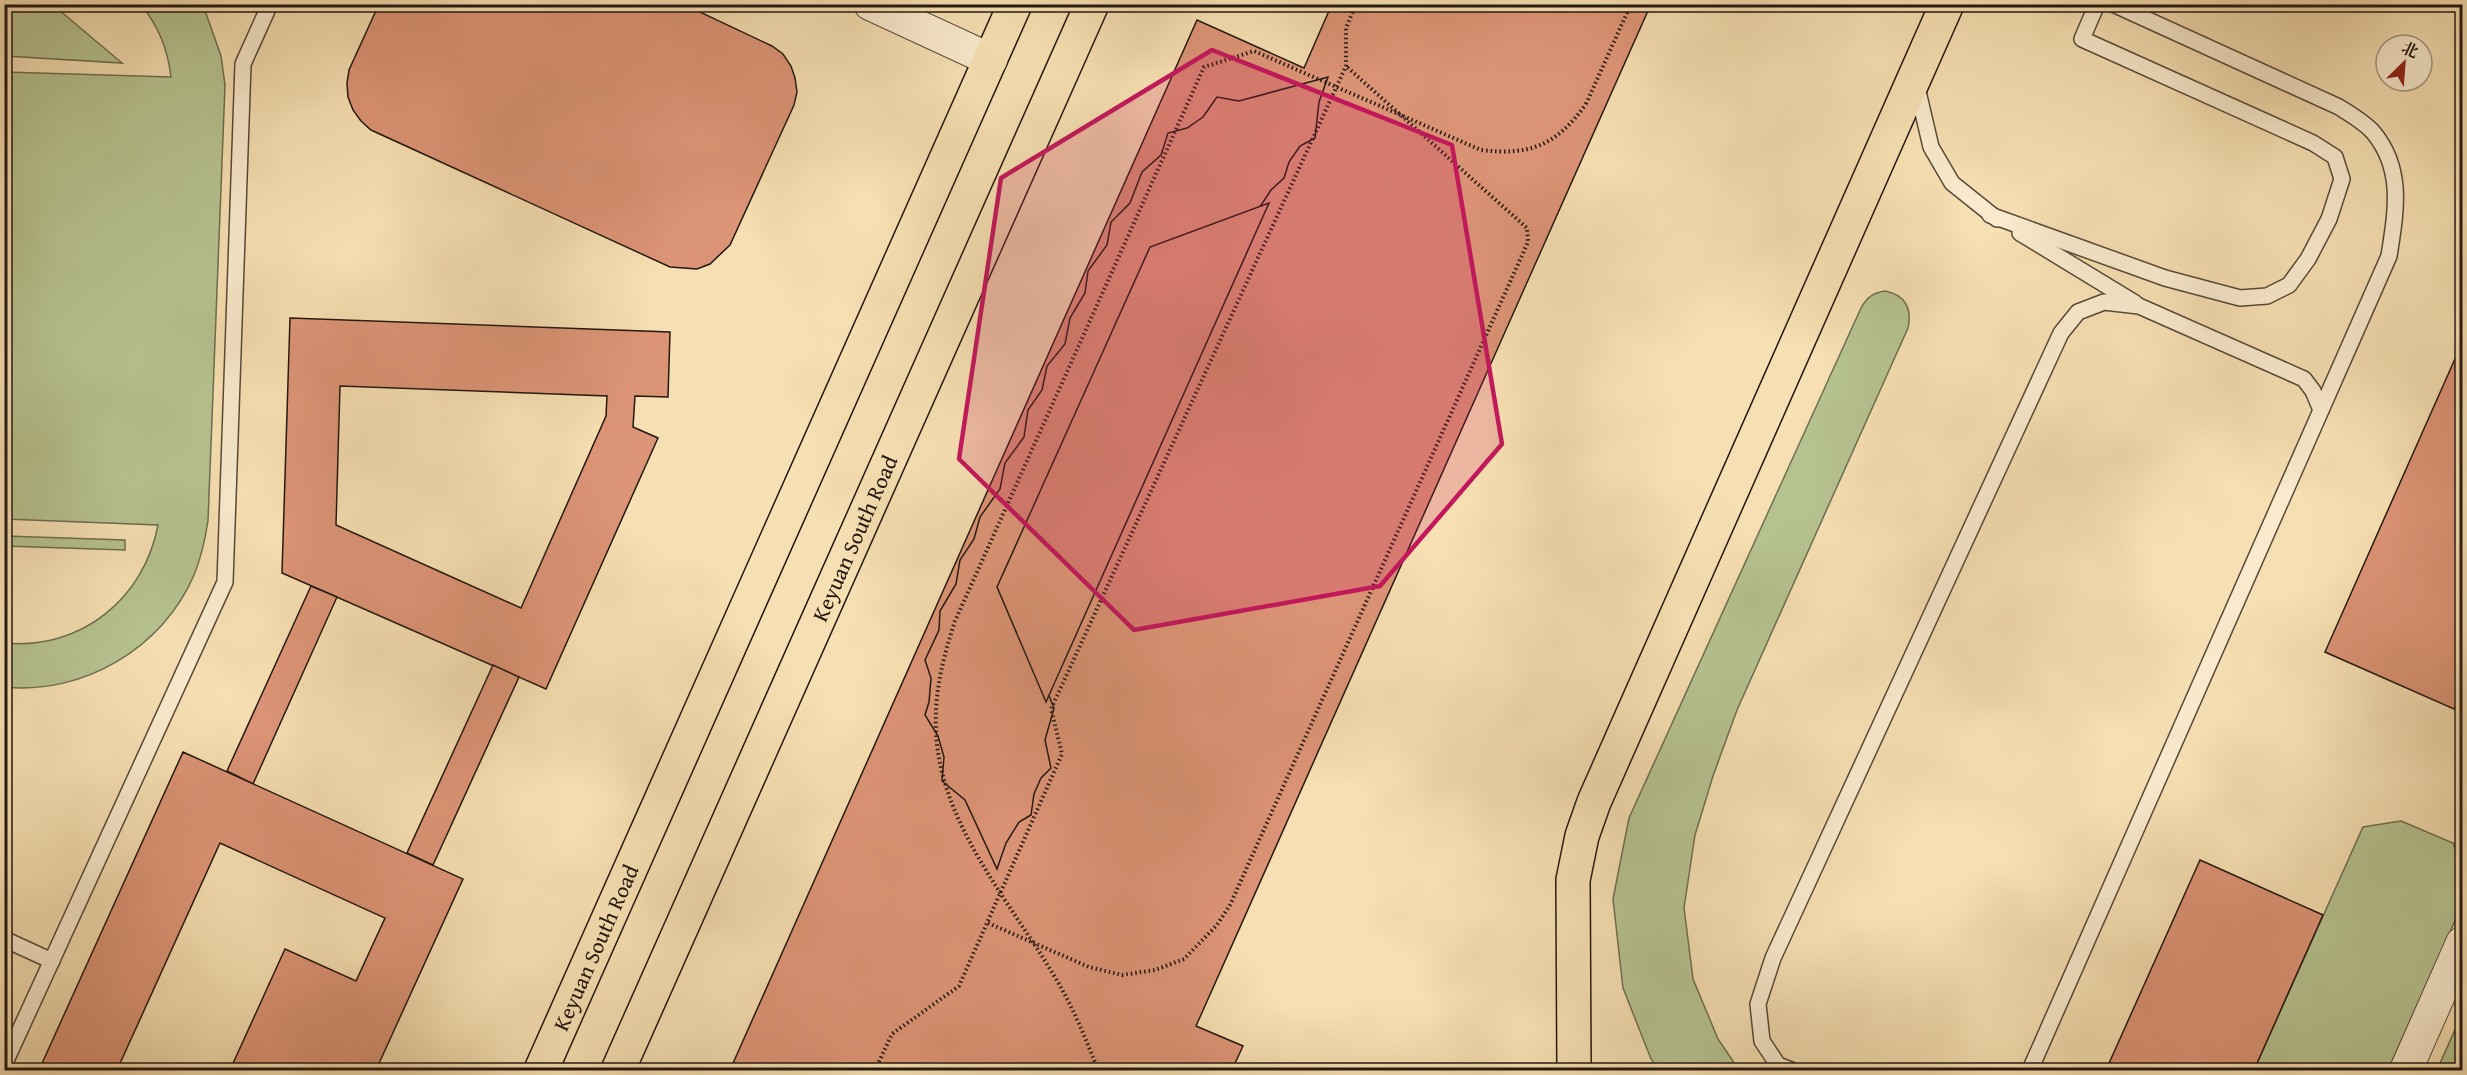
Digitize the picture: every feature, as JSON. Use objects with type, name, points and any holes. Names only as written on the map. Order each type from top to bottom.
[{"type":"main road","name":"Keyuan South Road","points":[[541,1071],[1015,4]]},
{"type":"main road","name":"Keyuan South Road","points":[[618,1071],[1092,4]]},
{"type":"main road","points":[[1574,1071],[1573,880],[1582,836],[1594,802],[1947,4]]},
{"type":"street","points":[[870,4],[991,60]]},
{"type":"street","points":[[2406,1071],[2463,943]]},
{"type":"lane","points":[[4,1065],[225,582],[243,64],[270,4]]},
{"type":"lane","points":[[1990,215],[2165,278],[2240,298],[2267,296],[2289,285],[2308,260],[2329,219],[2342,178],[2335,157],[2313,143],[2082,39],[2097,4]]},
{"type":"lane","points":[[2030,1071],[2389,256],[2397,205],[2391,161],[2372,130],[2339,107],[2113,4]]},
{"type":"lane","points":[[1915,77],[1931,147],[1952,183],[1990,215],[2139,306],[2304,379],[2313,391],[2321,410]]},
{"type":"lane","points":[[1791,1071],[1778,1065],[1762,1041],[1758,1004],[1773,958],[2061,333],[2078,312],[2104,303],[2139,306]]},
{"type":"lane","points":[[4,939],[52,961]]},
{"type":"path","points":[[875,1071],[892,1034],[959,986],[988,923],[1062,754],[1052,709],[1346,66],[1346,28],[1356,4]]},
{"type":"path","points":[[1098,1071],[1066,996],[966,835],[951,801],[936,734],[936,695],[943,658],[955,621],[1204,67],[1254,51],[1481,150],[1517,152],[1545,144],[1562,134],[1576,118],[1586,104],[1631,4]]},
{"type":"path","points":[[988,923],[1089,967],[1122,975],[1155,970],[1184,959],[1217,925],[1230,904],[1528,242],[1527,228],[1346,66]]},
{"type":"highlighted area","points":[[1212,50],[1452,145],[1502,444],[1380,586],[1134,630],[959,459],[1001,178]]},
{"type":"green space","points":[[4,5],[53,5],[122,63],[5,56]]},
{"type":"green space","points":[[141,5],[203,5],[221,56],[225,85],[206,535],[194,575],[180,601],[141,645],[91,674],[63,683],[34,687],[5,687],[5,643],[33,643],[59,638],[83,628],[105,614],[123,597],[139,576],[151,552],[158,525],[5,519],[5,72],[171,77],[161,39]]},
{"type":"green space","points":[[1885,291],[1903,299],[1908,309],[1908,328],[1737,710],[1695,835],[1684,908],[1693,979],[1718,1039],[1739,1070],[1659,1070],[1651,1059],[1623,988],[1613,899],[1629,818],[1861,308],[1871,296]]},
{"type":"green space","points":[[5,536],[125,540],[125,550],[5,546]]},
{"type":"green space","points":[[2401,821],[2453,843],[2462,870],[2462,905],[2388,1070],[2254,1070],[2363,827]]},
{"type":"green space","points":[[2462,1014],[2462,1070],[2437,1070]]},
{"type":"building","points":[[379,4],[683,4],[772,46],[783,54],[791,66],[797,92],[794,105],[730,245],[710,264],[697,269],[670,267],[371,130],[361,121],[348,97],[349,70]]},
{"type":"building","points":[[1332,4],[1651,4],[1196,1026],[1243,1046],[1232,1070],[730,1070],[1197,20],[1304,68]]},
{"type":"building","points":[[1328,77],[1319,102],[1315,138],[1300,146],[1289,162],[1284,178],[1271,190],[1252,219],[1234,237],[1223,266],[1214,276],[1207,290],[1204,309],[1189,333],[1181,357],[1166,383],[1158,410],[1144,427],[1139,452],[1123,475],[1116,503],[1093,556],[1077,578],[1076,602],[1061,622],[1047,668],[1047,691],[1054,708],[1045,740],[1051,768],[1041,778],[1034,794],[1031,815],[1019,822],[1006,843],[997,869],[965,800],[942,781],[944,757],[938,736],[925,715],[929,702],[931,678],[925,660],[939,630],[940,611],[956,584],[960,560],[974,539],[980,517],[1000,489],[1005,463],[1024,437],[1028,410],[1042,390],[1047,366],[1065,344],[1070,318],[1085,293],[1088,271],[1107,245],[1111,222],[1130,203],[1142,172],[1161,155],[1168,133],[1187,128],[1203,117],[1217,97],[1239,101]]},
{"type":"building","points":[[1269,203],[1046,702],[997,587],[1150,247]]},
{"type":"building","points":[[290,318],[670,332],[668,397],[635,396],[633,427],[658,438],[546,689],[282,573]],"holes":[[[340,386],[607,396],[606,416],[521,608],[336,525]]]},
{"type":"building","points":[[2462,343],[2462,690],[2454,709],[2325,652]]},
{"type":"building","points":[[311,586],[337,597],[253,784],[227,771]]},
{"type":"building","points":[[493,665],[519,677],[433,865],[407,853]]},
{"type":"building","points":[[183,752],[463,879],[376,1070],[230,1070],[285,949],[356,981],[385,918],[220,843],[117,1070],[39,1070]]},
{"type":"building","points":[[2200,860],[2323,915],[2254,1070],[2106,1070]]}]
